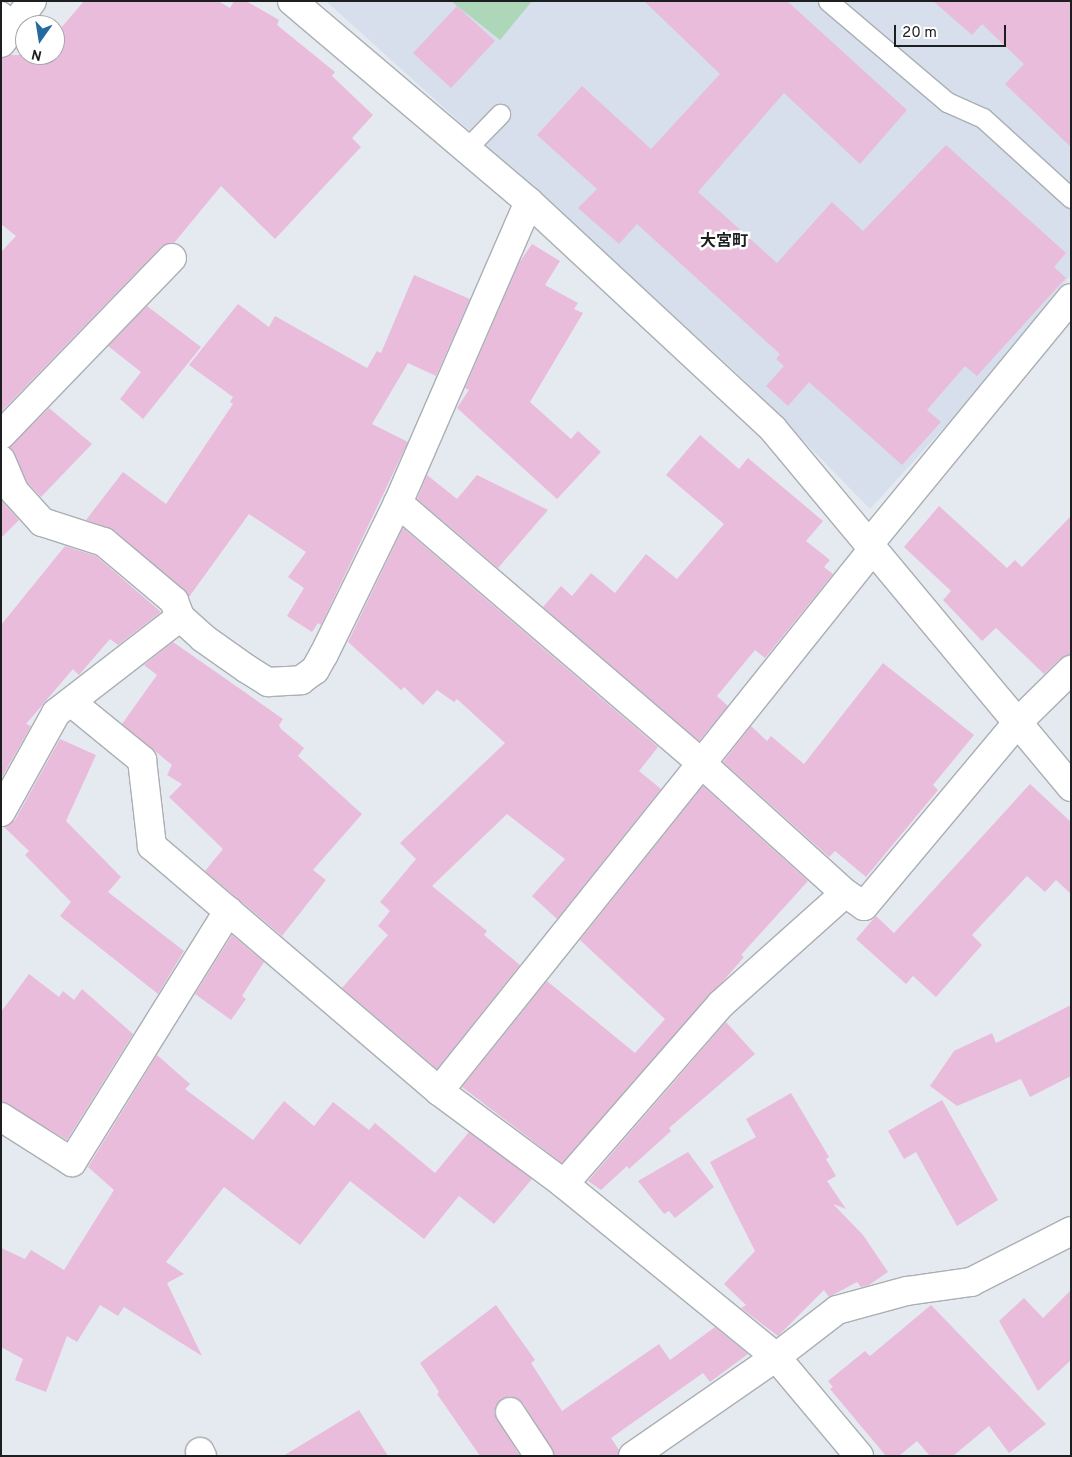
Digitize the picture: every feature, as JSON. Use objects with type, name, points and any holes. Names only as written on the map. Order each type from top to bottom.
[{"type":"street","points":[[292,1],[529,202],[773,429],[1071,787]]},
{"type":"street","points":[[1,460],[14,491],[42,522],[104,542],[174,601],[180,617],[203,638],[268,682],[301,680],[315,670],[324,654],[398,503],[529,202]]},
{"type":"street","points":[[1,435],[172,258]]},
{"type":"street","points":[[439,1091],[702,764],[871,546],[1071,298]]},
{"type":"street","points":[[398,503],[702,764],[845,893],[864,906],[1018,723],[1071,670]]},
{"type":"street","points":[[1,812],[56,714],[180,617]]},
{"type":"street","points":[[70,702],[142,760],[152,846],[439,1091],[564,1184],[776,1357],[849,1452]]},
{"type":"street","points":[[564,1184],[721,1004],[845,893]]},
{"type":"street","points":[[1,1117],[72,1162],[228,912]]},
{"type":"street","points":[[634,1456],[776,1357],[837,1310],[908,1291],[971,1282],[1071,1231]]},
{"type":"street","points":[[510,1412],[539,1456]]},
{"type":"lane","points":[[828,1],[947,102],[983,118],[1071,198]]},
{"type":"lane","points":[[466,149],[500,114]]},
{"type":"shaded area","points":[[326,1],[1071,1],[1071,274],[1032,331],[870,509],[737,373]]},
{"type":"green space","points":[[451,1],[532,1],[500,40]]},
{"type":"building","points":[[84,1],[218,1],[230,8],[234,1],[246,1],[279,20],[277,25],[335,72],[332,76],[373,115],[352,138],[361,147],[275,239],[221,186],[174,243],[161,247],[1,412],[1,252],[16,236],[1,224],[1,58],[15,55],[15,65],[65,65],[65,23]]},
{"type":"building","points":[[644,1],[787,1],[907,110],[860,164],[784,93],[698,192],[777,263],[832,202],[863,231],[946,145],[1066,253],[1054,267],[1066,278],[977,376],[965,366],[927,410],[941,422],[902,465],[809,382],[788,406],[766,386],[784,366],[776,359],[780,354],[637,224],[619,244],[578,208],[597,189],[537,135],[582,86],[651,149],[720,74]]},
{"type":"building","points":[[933,1],[1071,1],[1071,147],[1005,84],[1024,64],[982,24],[972,35]]},
{"type":"building","points":[[457,6],[495,41],[451,88],[413,53]]},
{"type":"building","points":[[532,244],[560,261],[545,285],[578,303],[574,309],[583,313],[530,402],[571,439],[578,431],[601,452],[557,499],[457,408],[469,390],[465,388],[519,263]]},
{"type":"building","points":[[414,275],[470,299],[436,376],[408,363],[372,424],[408,442],[321,625],[318,623],[312,632],[287,616],[304,588],[288,577],[306,552],[249,514],[189,597],[114,530],[86,520],[123,472],[166,504],[233,404],[230,402],[233,397],[189,365],[238,304],[269,327],[275,316],[367,368],[377,351],[381,353]]},
{"type":"building","points":[[147,306],[201,347],[143,419],[120,399],[141,372],[108,346]]},
{"type":"building","points":[[49,408],[92,444],[41,497],[27,482],[10,447]]},
{"type":"building","points":[[700,435],[739,469],[748,458],[823,521],[806,541],[830,560],[824,567],[833,574],[765,658],[755,650],[717,696],[728,706],[699,741],[543,607],[561,586],[572,596],[591,573],[615,593],[646,554],[677,579],[724,524],[666,475]]},
{"type":"building","points":[[427,475],[457,499],[477,475],[548,510],[498,568],[417,499]]},
{"type":"building","points":[[1,500],[19,520],[1,538]]},
{"type":"building","points":[[939,506],[1007,568],[1015,560],[1022,567],[1071,516],[1071,655],[1060,659],[1044,674],[996,628],[982,641],[943,600],[951,591],[904,547]]},
{"type":"building","points":[[403,528],[658,747],[639,771],[661,789],[557,919],[532,896],[565,859],[507,814],[432,886],[487,931],[484,935],[520,965],[437,1069],[342,988],[388,935],[378,926],[390,911],[380,902],[416,859],[400,843],[505,743],[457,699],[454,702],[437,690],[423,705],[404,687],[401,690],[348,642]]},
{"type":"building","points":[[65,546],[96,556],[161,612],[118,645],[110,639],[79,675],[73,669],[26,724],[31,726],[1,779],[1,625]]},
{"type":"building","points":[[173,642],[283,719],[279,725],[281,729],[304,748],[298,756],[362,814],[313,870],[326,880],[282,936],[205,871],[223,849],[169,797],[182,784],[167,775],[172,765],[122,724],[157,675],[144,665]]},
{"type":"building","points":[[883,663],[974,735],[933,785],[938,790],[866,877],[835,851],[829,857],[723,762],[751,726],[767,741],[771,736],[804,764]]},
{"type":"building","points":[[60,739],[96,755],[66,821],[121,877],[108,892],[184,951],[158,994],[60,916],[71,902],[25,855],[29,851],[4,827],[15,820]]},
{"type":"building","points":[[1030,784],[1071,822],[1071,894],[1056,880],[1045,892],[1027,876],[972,935],[982,945],[936,997],[913,976],[906,984],[856,939],[876,916],[894,933]]},
{"type":"building","points":[[703,786],[808,881],[741,955],[744,957],[725,979],[562,1163],[462,1087],[547,981],[635,1053],[665,1019],[580,940]]},
{"type":"building","points":[[232,935],[264,962],[242,996],[246,999],[231,1020],[195,994]]},
{"type":"building","points":[[29,974],[59,997],[63,991],[74,1000],[82,989],[133,1034],[67,1140],[1,1101],[1,1012]]},
{"type":"building","points":[[1071,1005],[1071,1076],[1030,1097],[1021,1079],[957,1106],[930,1086],[954,1051],[992,1033],[996,1043]]},
{"type":"building","points":[[726,1022],[755,1054],[669,1128],[671,1131],[629,1169],[627,1166],[601,1190],[588,1181]]},
{"type":"building","points":[[157,1055],[190,1084],[185,1089],[253,1140],[284,1101],[314,1126],[333,1102],[369,1130],[375,1123],[435,1173],[469,1132],[532,1179],[494,1224],[459,1196],[424,1239],[350,1181],[300,1245],[224,1187],[166,1262],[184,1274],[167,1283],[202,1356],[124,1307],[118,1316],[100,1305],[77,1342],[67,1336],[46,1392],[15,1380],[23,1359],[1,1347],[1,1248],[25,1259],[31,1250],[64,1270],[114,1190],[88,1167]]},
{"type":"building","points":[[791,1093],[829,1157],[826,1159],[836,1176],[827,1181],[846,1209],[833,1204],[863,1235],[888,1272],[869,1285],[861,1287],[857,1282],[829,1297],[824,1290],[778,1336],[741,1308],[746,1305],[724,1284],[755,1251],[710,1162],[756,1137],[746,1119]]},
{"type":"building","points":[[942,1100],[998,1200],[957,1226],[916,1152],[904,1159],[888,1131]]},
{"type":"building","points":[[688,1152],[714,1187],[675,1218],[669,1211],[664,1214],[638,1181]]},
{"type":"building","points":[[1071,1290],[1071,1360],[1038,1391],[999,1321],[1024,1298],[1043,1318]]},
{"type":"building","points":[[496,1305],[535,1360],[531,1363],[562,1411],[659,1344],[670,1360],[715,1327],[748,1354],[710,1382],[703,1373],[611,1438],[619,1450],[618,1456],[555,1456],[523,1403],[510,1396],[496,1405],[494,1413],[520,1456],[480,1456],[437,1394],[439,1392],[420,1363]]},
{"type":"building","points":[[931,1305],[1046,1424],[1009,1453],[989,1426],[953,1456],[930,1456],[917,1441],[899,1456],[886,1456],[830,1389],[833,1387],[828,1381],[865,1351],[870,1356]]},
{"type":"building","points":[[359,1410],[388,1456],[283,1456]]},
{"type":"district","name":"大宮町","points":[[724,242]]}]
